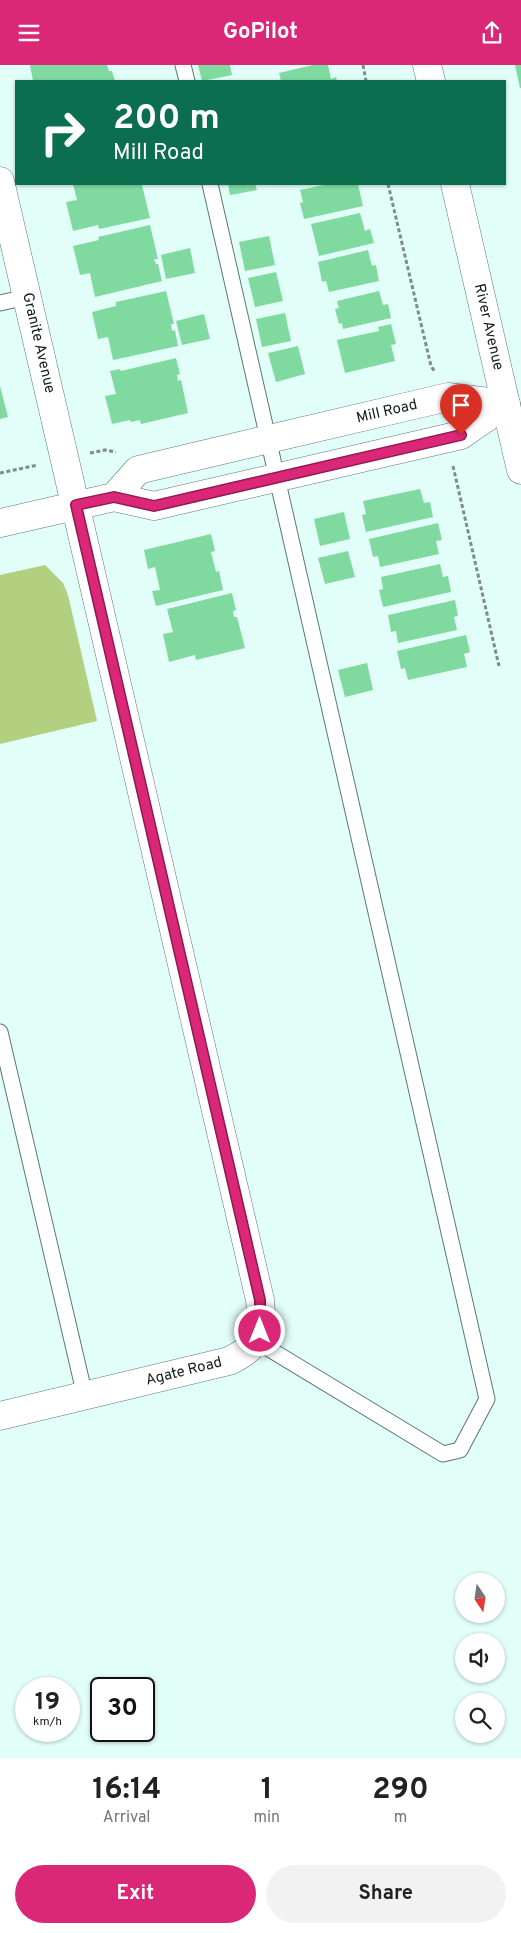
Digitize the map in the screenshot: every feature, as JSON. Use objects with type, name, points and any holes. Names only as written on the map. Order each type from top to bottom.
[{"type":"street","points":[[427,65],[431,80]]},
{"type":"street","name":"Granite Avenue","points":[[0,181],[76,505]]},
{"type":"street","name":"River Avenue","points":[[455,185],[514,402],[521,470]]},
{"type":"street","name":"Mill Road","points":[[114,497],[138,470],[448,397],[514,402]]},
{"type":"street","points":[[0,523],[114,497],[154,506],[461,435],[514,402]]},
{"type":"street","points":[[76,505],[260,1300],[261,1324],[256,1341]]},
{"type":"street","name":"Agate Road","points":[[0,1416],[222,1363],[244,1354],[256,1341]]},
{"type":"lane","points":[[183,65],[187,80]]},
{"type":"lane","points":[[210,185],[487,1399],[460,1450],[443,1454],[256,1341]]},
{"type":"lane","points":[[0,303],[27,297]]},
{"type":"lane","points":[[0,1032],[85,1396]]},
{"type":"path","points":[[363,65],[366,80]]},
{"type":"path","points":[[388,185],[431,366],[437,377]]},
{"type":"path","points":[[452,461],[498,666]]},
{"type":"path","points":[[0,473],[19,469]]},
{"type":"green space","points":[[45,565],[63,583],[68,595],[97,721],[0,744],[0,575]]},
{"type":"building","points":[[30,65],[107,65],[109,71],[112,71],[115,80],[33,80]]},
{"type":"building","points":[[198,65],[230,65],[232,75],[202,80]]},
{"type":"building","points":[[313,65],[328,65],[331,79],[336,77],[337,80],[281,80],[279,73]]},
{"type":"building","points":[[515,65],[521,65],[521,88],[520,88]]},
{"type":"building","points":[[73,185],[142,185],[150,218],[99,229],[98,225],[73,231],[66,202],[77,200]]},
{"type":"building","points":[[228,185],[255,185],[257,190],[230,195]]},
{"type":"building","points":[[324,185],[358,185],[363,206],[304,219],[300,203],[303,202],[300,190]]},
{"type":"building","points":[[360,213],[365,231],[370,229],[374,243],[319,256],[311,224]]},
{"type":"building","points":[[150,225],[158,259],[154,259],[156,264],[158,264],[162,281],[95,297],[90,273],[80,275],[73,246],[99,240],[98,237]]},
{"type":"building","points":[[269,236],[275,265],[245,271],[239,242]]},
{"type":"building","points":[[190,248],[195,273],[166,279],[161,255]]},
{"type":"building","points":[[368,250],[372,266],[376,265],[379,281],[329,292],[326,281],[322,282],[318,262]]},
{"type":"building","points":[[276,272],[283,301],[255,307],[248,278]]},
{"type":"building","points":[[166,291],[174,324],[171,324],[172,331],[175,330],[178,346],[113,360],[108,337],[98,339],[92,312],[116,306],[116,302]]},
{"type":"building","points":[[379,291],[383,305],[388,304],[391,318],[343,329],[342,323],[339,324],[335,309],[339,308],[337,301]]},
{"type":"building","points":[[285,313],[291,341],[262,347],[256,319]]},
{"type":"building","points":[[204,314],[210,339],[182,345],[176,321]]},
{"type":"building","points":[[391,324],[396,344],[391,345],[395,361],[345,373],[337,340],[379,331],[378,327]]},
{"type":"building","points":[[298,346],[305,374],[276,382],[268,353]]},
{"type":"building","points":[[176,358],[180,374],[177,375],[178,381],[181,380],[188,413],[141,424],[140,420],[131,422],[130,420],[112,424],[105,396],[116,394],[110,371],[120,369],[121,371]]},
{"type":"building","points":[[0,386],[8,417],[0,419]]},
{"type":"building","points":[[420,489],[424,503],[430,502],[433,517],[366,532],[362,515],[366,514],[363,501]]},
{"type":"building","points":[[344,512],[350,539],[320,546],[314,519]]},
{"type":"building","points":[[438,523],[442,540],[436,541],[439,554],[380,567],[378,556],[373,557],[369,539]]},
{"type":"building","points":[[211,534],[215,551],[211,552],[216,572],[219,571],[223,590],[156,606],[152,591],[160,590],[155,567],[148,569],[144,550]]},
{"type":"building","points":[[348,551],[355,577],[325,584],[318,558]]},
{"type":"building","points":[[440,564],[443,577],[448,576],[451,592],[383,607],[379,590],[383,589],[381,577]]},
{"type":"building","points":[[232,593],[236,610],[233,611],[234,617],[237,617],[245,648],[196,660],[195,655],[169,662],[163,634],[173,632],[167,609]]},
{"type":"building","points":[[455,600],[458,616],[454,617],[457,630],[398,643],[396,631],[391,632],[388,615]]},
{"type":"building","points":[[466,635],[470,652],[464,654],[467,667],[408,680],[405,668],[401,669],[397,651]]},
{"type":"building","points":[[367,663],[373,690],[345,697],[338,670]]},
{"type":"route","points":[[260,1331],[262,1317],[260,1300],[76,505],[114,497],[154,506],[461,435]]}]
